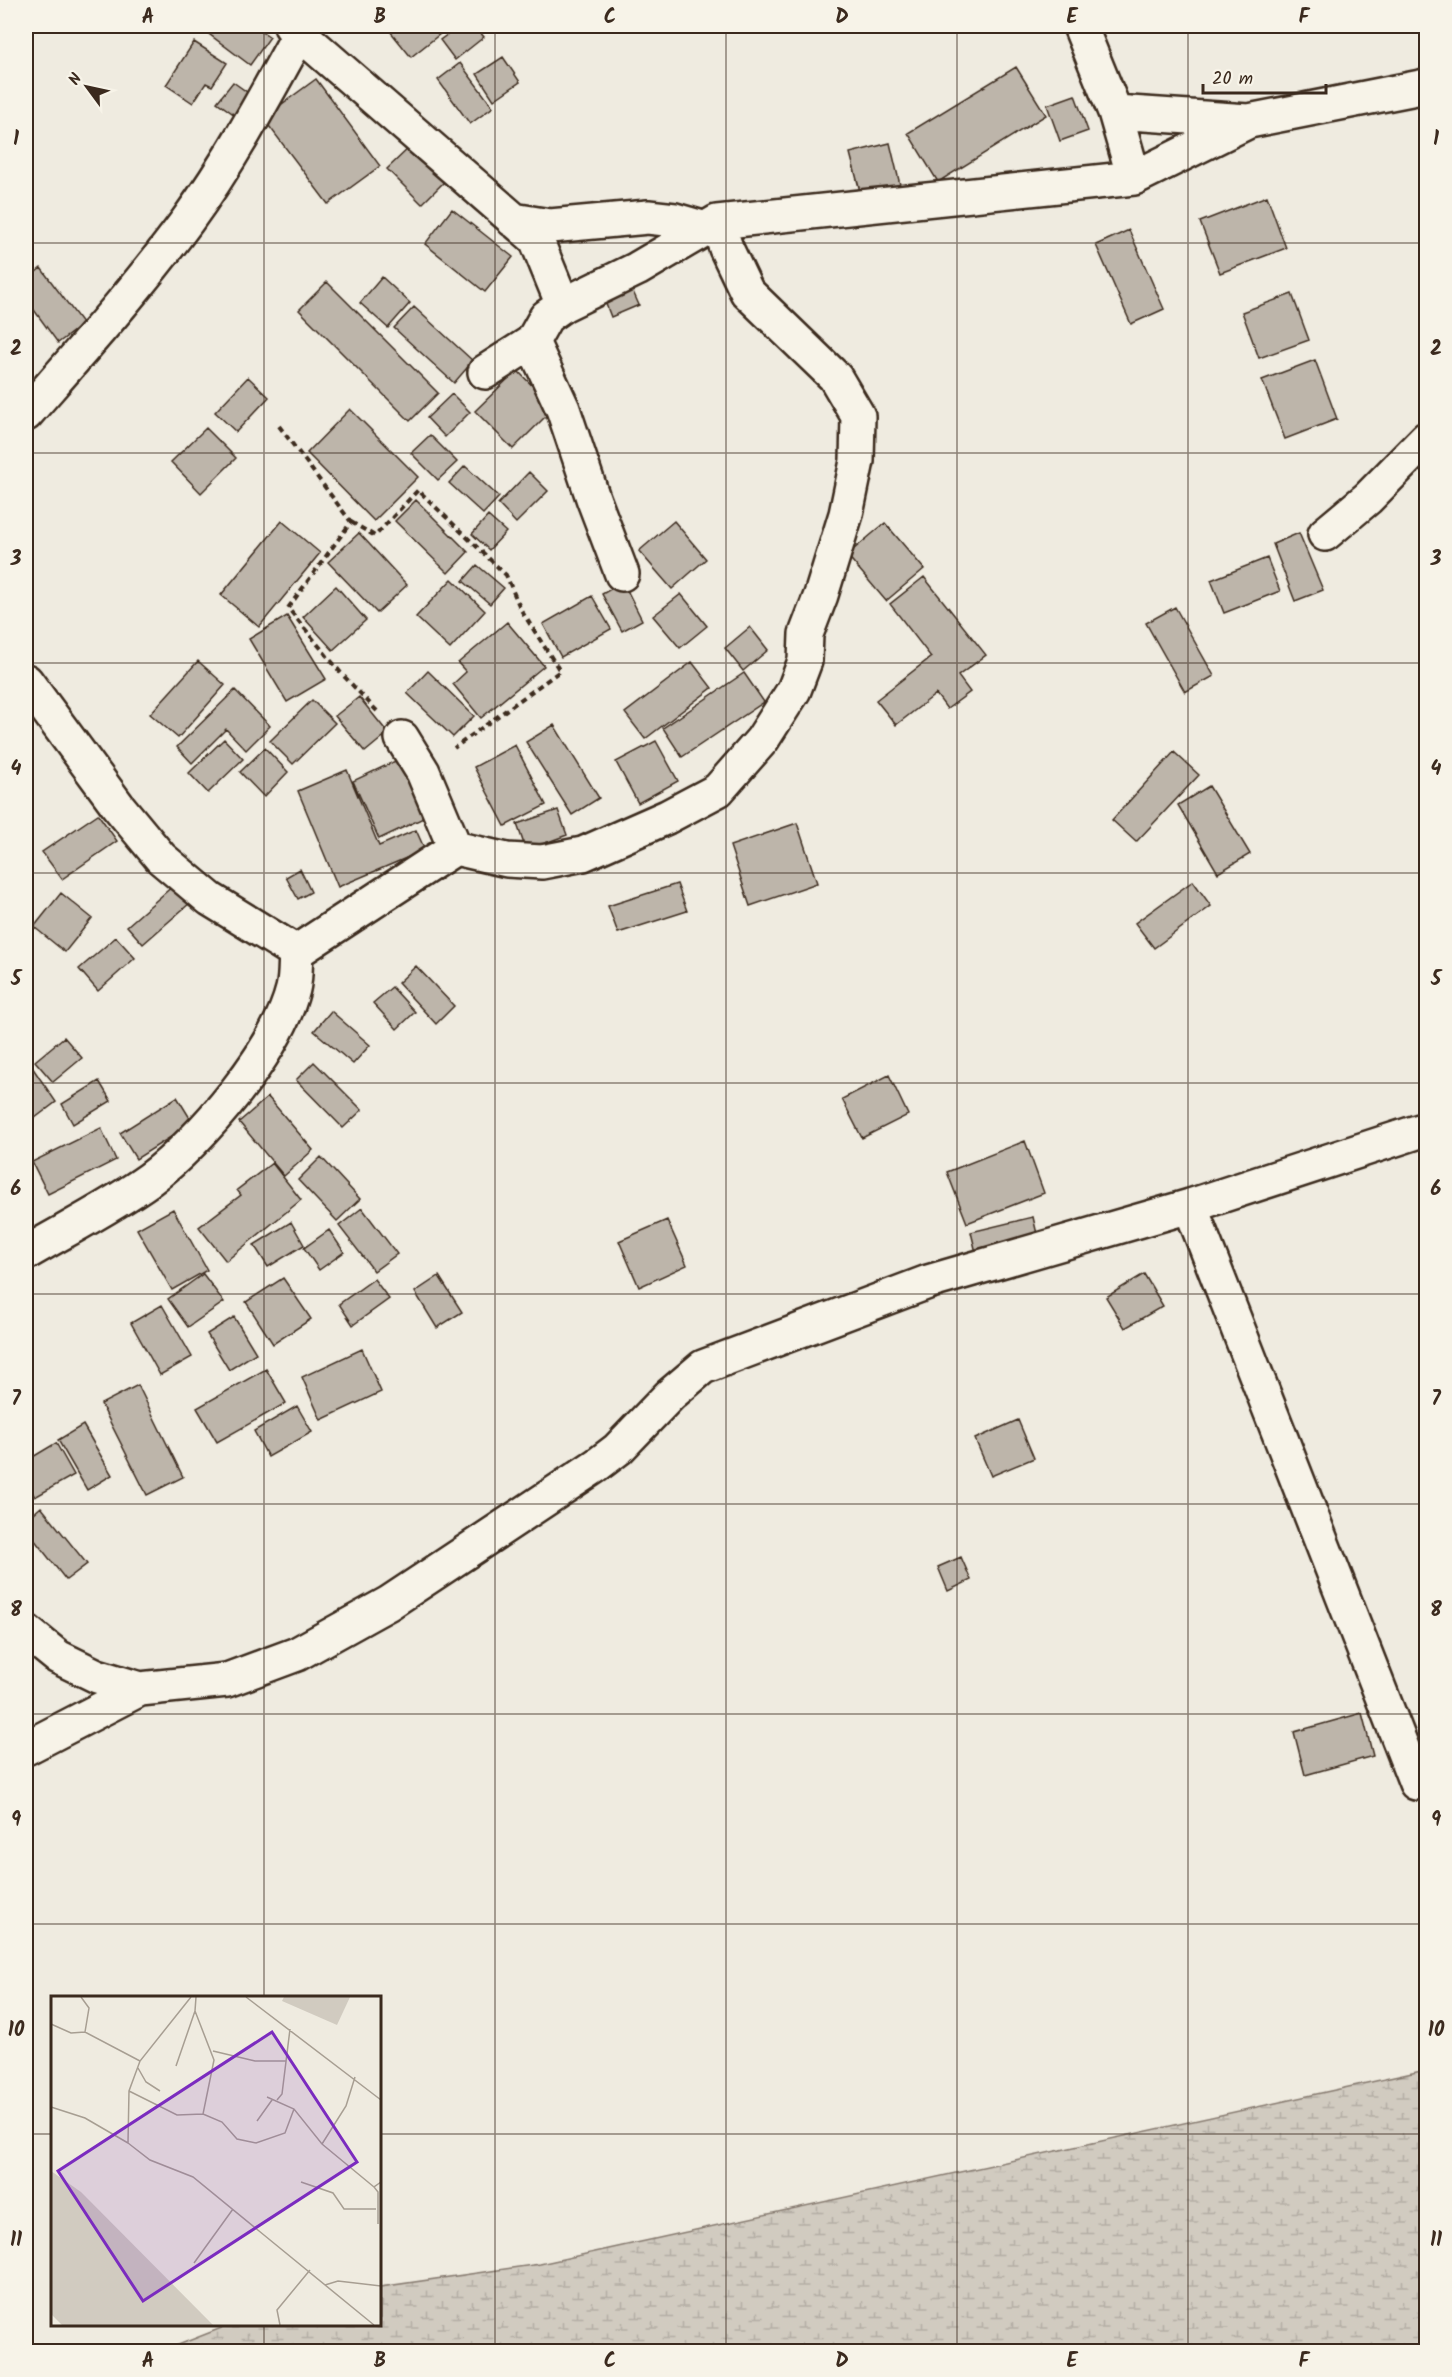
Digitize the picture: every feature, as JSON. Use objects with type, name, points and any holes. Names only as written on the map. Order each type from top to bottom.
[{"type":"street","points":[[1080,26],[1115,112],[1134,178]]},
{"type":"street","points":[[26,414],[141,281],[188,219],[258,112],[295,29],[536,239],[563,305]]},
{"type":"street","points":[[513,220],[550,226],[648,217],[711,226],[1134,178],[1249,122],[1426,87]]},
{"type":"street","points":[[1115,112],[1249,122]]},
{"type":"street","points":[[485,372],[532,342],[546,317],[563,305],[637,269],[711,226]]},
{"type":"street","points":[[296,952],[454,848],[507,860],[542,862],[583,855],[667,818],[718,790],[762,740],[794,690],[805,661],[806,634],[821,595],[846,514],[857,461],[858,416],[835,377],[747,292],[711,226]]},
{"type":"street","points":[[532,342],[563,409],[622,574]]},
{"type":"street","points":[[1324,534],[1368,498],[1426,439]]},
{"type":"street","points":[[26,681],[118,806],[161,858],[210,899],[296,952]]},
{"type":"street","points":[[402,738],[423,772],[454,848]]},
{"type":"street","points":[[26,1253],[143,1184],[171,1162],[212,1120],[246,1078],[284,1016],[294,987],[296,952]]},
{"type":"street","points":[[26,1748],[140,1689],[227,1680],[297,1654],[389,1603],[597,1465],[618,1449],[670,1395],[703,1367],[928,1282],[1190,1206],[1426,1129]]},
{"type":"street","points":[[1190,1206],[1416,1783]]},
{"type":"street","points":[[26,1631],[58,1657],[97,1676],[140,1689]]},
{"type":"path","points":[[279,426],[351,522],[375,536],[418,490],[506,575],[521,610],[560,671],[423,772]]},
{"type":"path","points":[[351,522],[288,608],[341,673],[402,738]]},
{"type":"green space","points":[[1426,2070],[1426,2351],[163,2351],[226,2326],[381,2326],[381,2287],[540,2264]]},
{"type":"building","points":[[209,26],[254,26],[270,37],[250,65],[205,31]]},
{"type":"building","points":[[386,26],[450,26],[411,57]]},
{"type":"building","points":[[459,26],[475,26],[484,37],[455,60],[440,40]]},
{"type":"building","points":[[194,42],[227,63],[212,86],[206,83],[193,103],[166,85]]},
{"type":"building","points":[[503,57],[520,82],[494,100],[477,74]]},
{"type":"building","points":[[460,63],[493,107],[470,124],[438,80]]},
{"type":"building","points":[[1016,67],[1046,115],[938,182],[908,133]]},
{"type":"building","points":[[316,79],[380,166],[328,204],[263,118]]},
{"type":"building","points":[[233,82],[254,97],[239,118],[217,102]]},
{"type":"building","points":[[1075,95],[1088,131],[1060,141],[1047,105]]},
{"type":"building","points":[[890,143],[901,189],[862,199],[850,153]]},
{"type":"building","points":[[412,145],[446,180],[422,204],[387,169]]},
{"type":"building","points":[[1267,196],[1286,248],[1220,273],[1200,222]]},
{"type":"building","points":[[452,209],[513,257],[485,292],[425,244]]},
{"type":"building","points":[[1129,230],[1164,309],[1131,324],[1096,245]]},
{"type":"building","points":[[41,268],[83,324],[58,343],[26,299],[26,280]]},
{"type":"building","points":[[382,277],[410,303],[388,328],[360,303]]},
{"type":"building","points":[[327,282],[438,393],[410,421],[299,310]]},
{"type":"building","points":[[631,287],[639,305],[611,317],[604,299]]},
{"type":"building","points":[[1292,294],[1309,340],[1259,358],[1242,312]]},
{"type":"building","points":[[414,307],[473,361],[454,383],[394,328]]},
{"type":"building","points":[[26,356],[33,385],[26,386]]},
{"type":"building","points":[[1315,360],[1337,419],[1285,439],[1262,380]]},
{"type":"building","points":[[517,370],[554,408],[513,449],[475,411]]},
{"type":"building","points":[[248,377],[269,397],[236,432],[215,412]]},
{"type":"building","points":[[452,394],[470,412],[445,437],[427,418]]},
{"type":"building","points":[[350,409],[418,477],[374,521],[307,453]]},
{"type":"building","points":[[206,428],[236,458],[201,493],[171,462]]},
{"type":"building","points":[[430,435],[457,462],[438,480],[411,453]]},
{"type":"building","points":[[465,466],[499,497],[483,514],[449,483]]},
{"type":"building","points":[[529,472],[548,491],[516,523],[498,504]]},
{"type":"building","points":[[416,500],[468,552],[448,573],[395,521]]},
{"type":"building","points":[[488,516],[506,532],[489,550],[472,534]]},
{"type":"building","points":[[282,521],[320,553],[259,627],[221,595]]},
{"type":"building","points":[[674,521],[706,559],[672,589],[639,551]]},
{"type":"building","points":[[885,523],[924,569],[886,601],[847,555]]},
{"type":"building","points":[[359,533],[407,585],[377,613],[328,562]]},
{"type":"building","points":[[1299,533],[1323,590],[1295,601],[1273,544]]},
{"type":"building","points":[[1267,558],[1280,591],[1224,613],[1211,580]]},
{"type":"building","points":[[477,565],[504,588],[490,604],[463,581]]},
{"type":"building","points":[[924,577],[986,655],[958,676],[970,692],[947,709],[936,694],[896,725],[876,700],[931,657],[890,604]]},
{"type":"building","points":[[452,579],[485,611],[450,649],[416,617]]},
{"type":"building","points":[[623,582],[642,620],[622,631],[602,594]]},
{"type":"building","points":[[336,586],[366,620],[333,650],[303,617]]},
{"type":"building","points":[[681,594],[707,626],[680,648],[653,616]]},
{"type":"building","points":[[592,596],[611,629],[561,657],[543,624]]},
{"type":"building","points":[[1175,607],[1214,676],[1185,692],[1146,623]]},
{"type":"building","points":[[287,616],[326,679],[287,702],[249,639]]},
{"type":"building","points":[[507,622],[544,666],[481,718],[453,684],[466,672],[458,663]]},
{"type":"building","points":[[750,627],[768,650],[743,671],[725,648]]},
{"type":"building","points":[[198,661],[225,685],[178,738],[150,714]]},
{"type":"building","points":[[692,662],[712,688],[645,739],[625,713]]},
{"type":"building","points":[[428,671],[474,716],[453,737],[407,693]]},
{"type":"building","points":[[744,673],[764,702],[682,757],[663,728]]},
{"type":"building","points":[[235,690],[270,726],[246,750],[226,729],[192,763],[177,747]]},
{"type":"building","points":[[359,697],[388,733],[365,752],[335,716]]},
{"type":"building","points":[[312,700],[335,723],[293,764],[270,741]]},
{"type":"building","points":[[554,725],[599,798],[572,815],[526,742]]},
{"type":"building","points":[[224,739],[243,759],[208,793],[189,773]]},
{"type":"building","points":[[656,741],[678,781],[638,803],[616,762]]},
{"type":"building","points":[[515,745],[546,805],[505,826],[474,767]]},
{"type":"building","points":[[265,748],[288,772],[264,797],[240,772]]},
{"type":"building","points":[[1174,752],[1199,775],[1136,842],[1112,820]]},
{"type":"building","points":[[406,756],[432,814],[379,839],[353,781]]},
{"type":"building","points":[[347,770],[379,846],[416,830],[425,850],[338,887],[298,791]]},
{"type":"building","points":[[1209,786],[1250,854],[1218,873],[1178,805]]},
{"type":"building","points":[[558,810],[567,835],[526,850],[517,824]]},
{"type":"building","points":[[98,814],[117,841],[62,879],[42,852]]},
{"type":"building","points":[[797,823],[817,883],[750,906],[730,846]]},
{"type":"building","points":[[300,869],[311,892],[298,899],[286,877]]},
{"type":"building","points":[[182,878],[198,896],[143,944],[127,926]]},
{"type":"building","points":[[1193,881],[1211,906],[1154,948],[1135,923]]},
{"type":"building","points":[[677,884],[687,911],[618,933],[608,906]]},
{"type":"building","points":[[61,893],[92,918],[65,952],[34,927]]},
{"type":"building","points":[[116,937],[135,958],[98,991],[79,969]]},
{"type":"building","points":[[416,966],[454,1006],[436,1024],[398,983]]},
{"type":"building","points":[[392,987],[415,1012],[397,1029],[373,1003]]},
{"type":"building","points":[[331,1011],[370,1045],[353,1064],[314,1031]]},
{"type":"building","points":[[64,1037],[82,1058],[53,1082],[35,1061]]},
{"type":"building","points":[[314,1062],[362,1110],[343,1128],[296,1080]]},
{"type":"building","points":[[32,1067],[56,1102],[35,1118],[26,1105],[26,1072]]},
{"type":"building","points":[[889,1075],[908,1115],[862,1138],[842,1099]]},
{"type":"building","points":[[99,1081],[111,1101],[73,1124],[62,1104]]},
{"type":"building","points":[[177,1097],[193,1123],[136,1159],[120,1133]]},
{"type":"building","points":[[268,1097],[313,1150],[284,1176],[239,1122]]},
{"type":"building","points":[[101,1128],[116,1160],[48,1194],[32,1162]]},
{"type":"building","points":[[1025,1141],[1044,1193],[967,1223],[947,1172]]},
{"type":"building","points":[[321,1157],[360,1199],[337,1221],[298,1180]]},
{"type":"building","points":[[272,1163],[301,1200],[226,1261],[199,1227],[241,1195],[237,1190]]},
{"type":"building","points":[[362,1208],[397,1254],[374,1271],[339,1226]]},
{"type":"building","points":[[173,1209],[207,1270],[172,1290],[137,1229]]},
{"type":"building","points":[[1033,1217],[1040,1247],[978,1261],[971,1232]]},
{"type":"building","points":[[667,1220],[687,1265],[639,1287],[619,1241]]},
{"type":"building","points":[[291,1222],[304,1245],[268,1267],[254,1245]]},
{"type":"building","points":[[329,1230],[344,1252],[319,1270],[304,1248]]},
{"type":"building","points":[[203,1274],[224,1302],[188,1327],[168,1299]]},
{"type":"building","points":[[1144,1274],[1163,1306],[1125,1328],[1106,1297]]},
{"type":"building","points":[[439,1276],[462,1312],[437,1328],[415,1292]]},
{"type":"building","points":[[283,1278],[311,1319],[273,1344],[246,1302]]},
{"type":"building","points":[[374,1279],[389,1299],[353,1325],[339,1304]]},
{"type":"building","points":[[162,1305],[192,1357],[160,1375],[131,1323]]},
{"type":"building","points":[[234,1317],[256,1353],[229,1370],[207,1334]]},
{"type":"building","points":[[362,1349],[381,1392],[321,1420],[302,1377]]},
{"type":"building","points":[[266,1369],[286,1403],[217,1442],[197,1408]]},
{"type":"building","points":[[138,1385],[183,1477],[147,1495],[101,1404]]},
{"type":"building","points":[[297,1406],[312,1432],[268,1457],[254,1431]]},
{"type":"building","points":[[1018,1420],[1034,1458],[991,1476],[975,1439]]},
{"type":"building","points":[[83,1425],[112,1475],[87,1490],[58,1440]]},
{"type":"building","points":[[56,1443],[74,1475],[35,1497],[26,1481],[26,1461]]},
{"type":"building","points":[[41,1507],[87,1564],[66,1580],[26,1529],[26,1520]]},
{"type":"building","points":[[961,1557],[971,1580],[948,1591],[938,1567]]},
{"type":"building","points":[[1362,1713],[1373,1756],[1305,1775],[1294,1732]]}]
